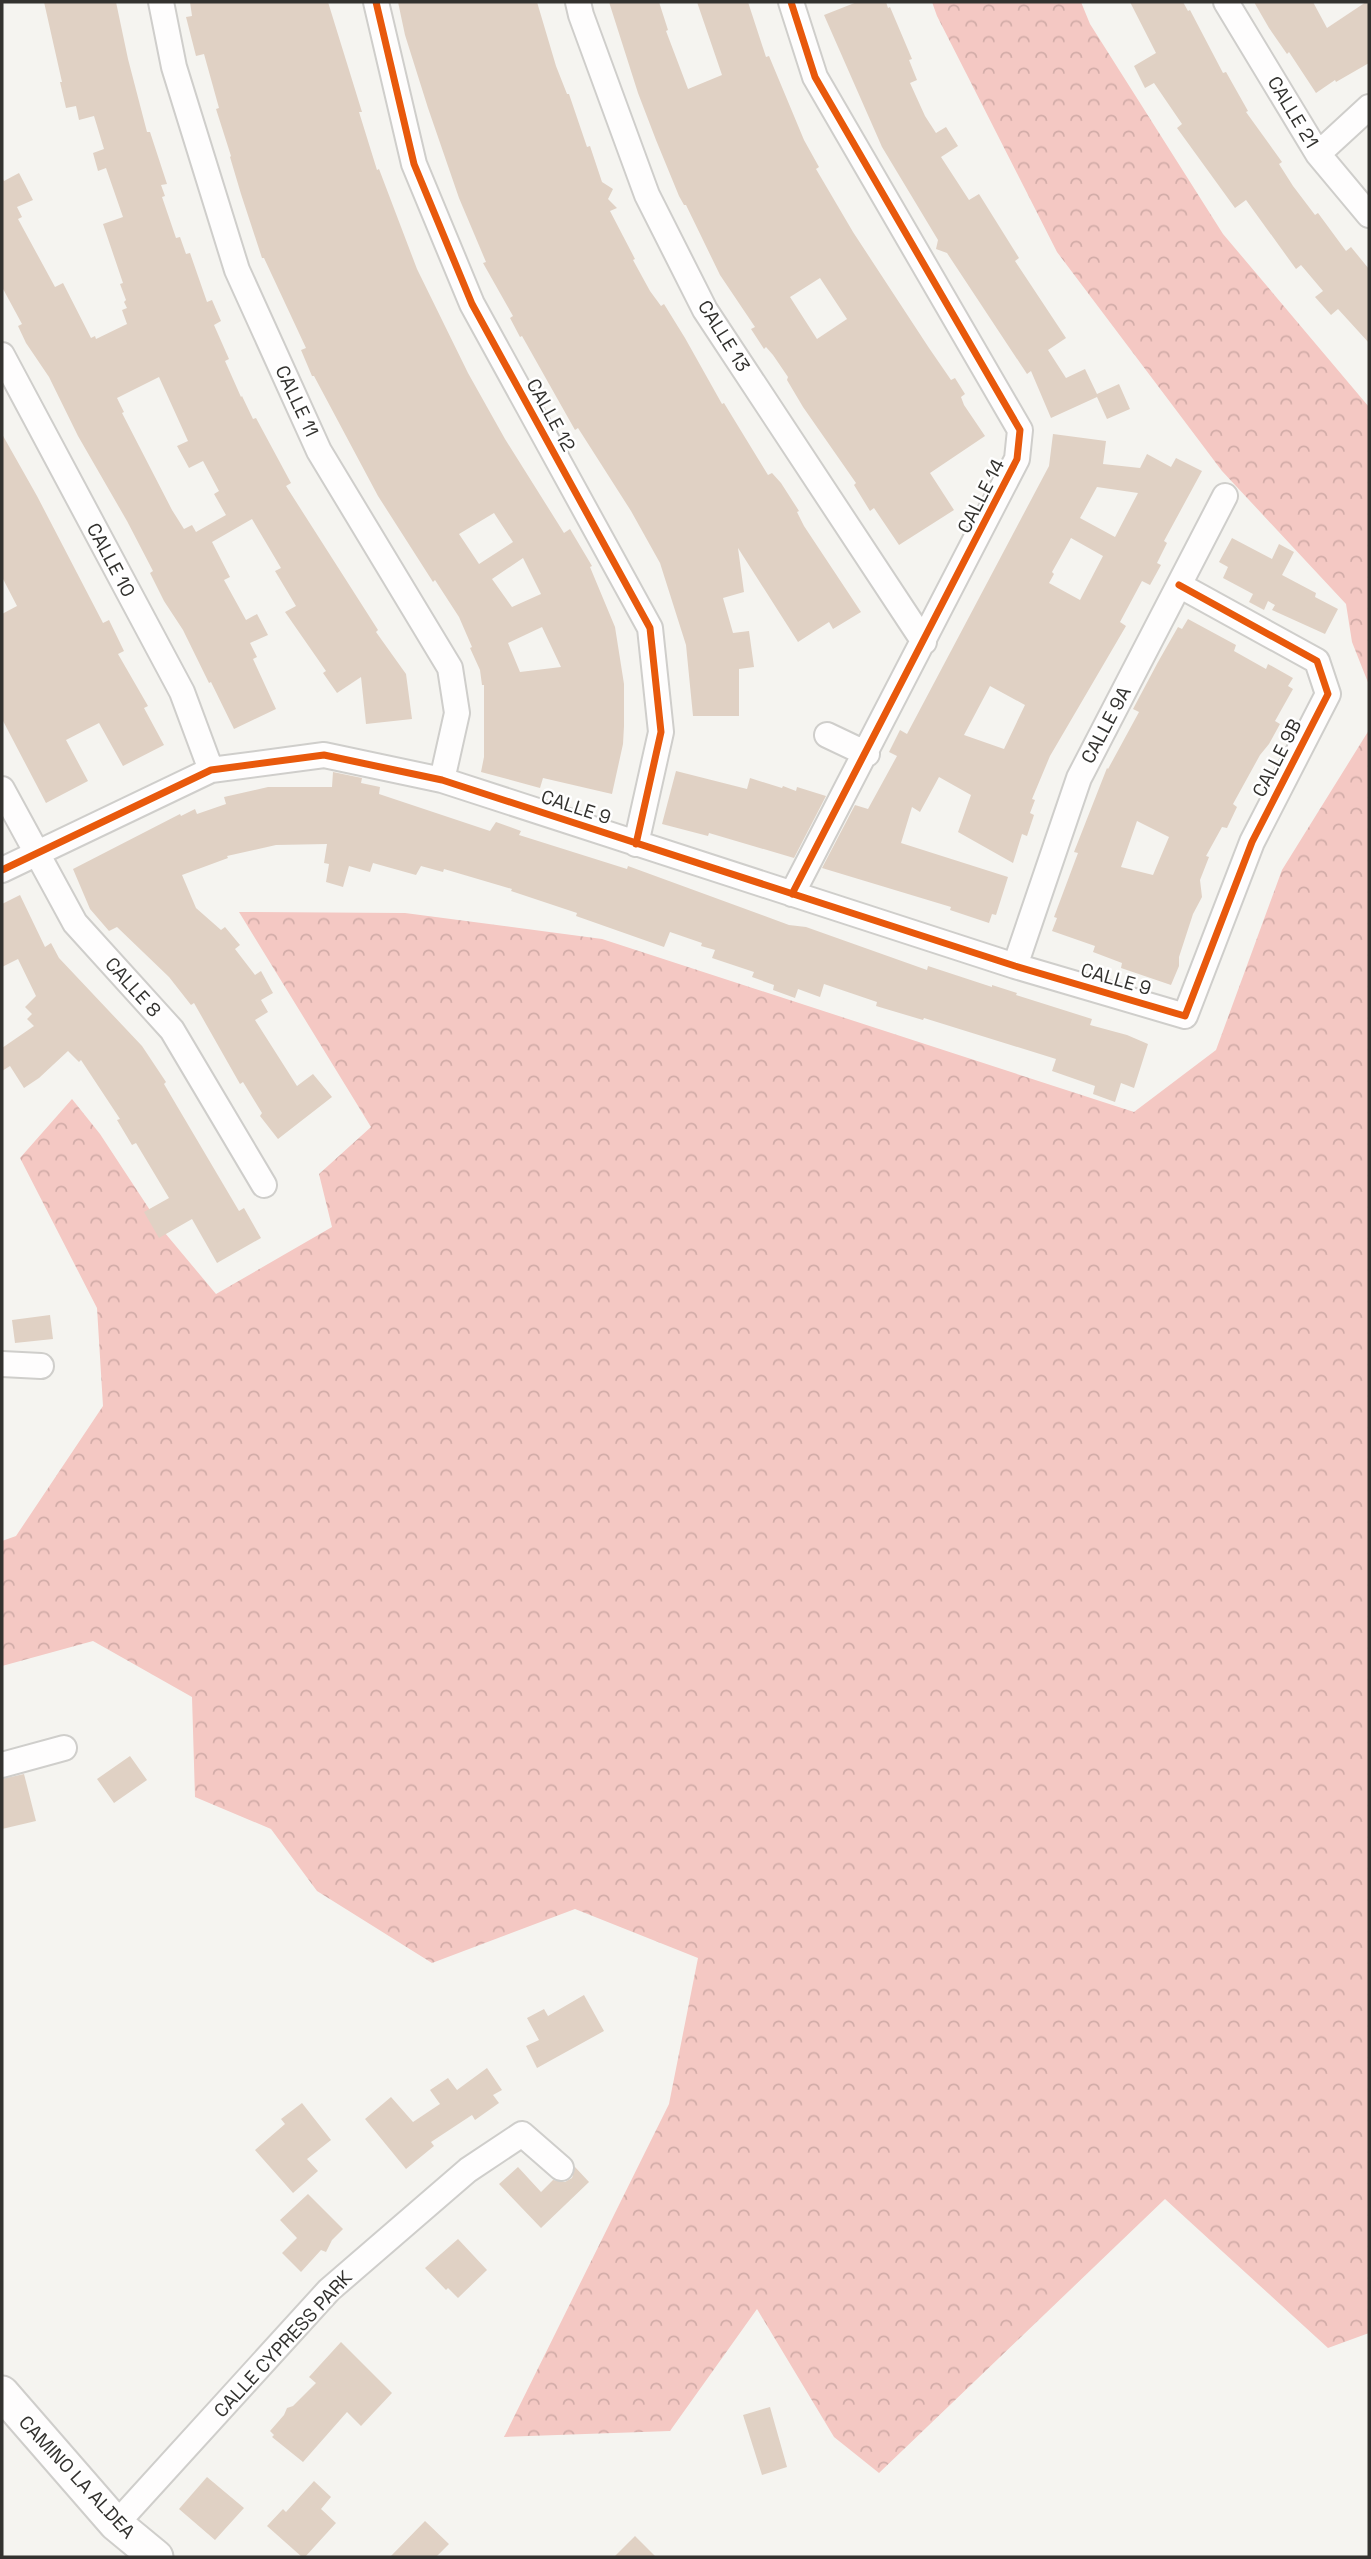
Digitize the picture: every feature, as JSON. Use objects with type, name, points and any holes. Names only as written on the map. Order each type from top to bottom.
[{"type":"street","name":"CALLE 11","points":[[161,2],[174,67],[237,270],[319,450],[450,668],[457,713],[442,780]]},
{"type":"street","name":"CALLE 12","points":[[376,2],[414,164],[472,304],[650,628],[661,733],[636,844]]},
{"type":"street","name":"CALLE 13","points":[[578,2],[647,195],[705,310],[924,642]]},
{"type":"street","name":"CALLE 14","points":[[791,2],[815,76],[1020,430],[1017,459],[793,894]]},
{"type":"street","name":"CALLE 21","points":[[1226,2],[1318,154],[1369,215]]},
{"type":"street","points":[[1318,154],[1369,107]]},
{"type":"street","name":"CALLE 10","points":[[2,355],[182,692],[211,770]]},
{"type":"street","name":"CALLE 9A","points":[[1016,965],[1079,778],[1225,496]]},
{"type":"street","name":"CALLE 9B","points":[[1180,584],[1317,661],[1328,694],[1252,842],[1185,1016]]},
{"type":"street","points":[[827,735],[867,754]]},
{"type":"street","name":"CALLE 9","points":[[2,870],[211,770],[324,755],[442,780],[1016,965],[1185,1016]]},
{"type":"street","name":"CALLE 8","points":[[2,789],[75,923],[172,1030],[264,1185]]},
{"type":"street","points":[[2,1364],[41,1366]]},
{"type":"street","points":[[2,1765],[64,1748]]},
{"type":"street","name":"CALLE CYPRESS PARK","points":[[117,2524],[329,2290],[468,2170],[522,2134],[561,2168]]},
{"type":"street","name":"CAMINO LA ALDEA","points":[[2,2392],[117,2524],[156,2557]]},
{"type":"green space","points":[[932,2],[1081,2],[1090,24],[1223,234],[1369,407],[1369,685],[1352,642],[1346,604],[1222,471],[1057,252]]},
{"type":"green space","points":[[1369,730],[1369,2333],[1328,2348],[1165,2199],[879,2473],[834,2437],[757,2309],[670,2431],[504,2437],[669,2104],[698,1958],[575,1909],[432,1963],[317,1891],[271,1829],[195,1797],[192,1697],[93,1641],[2,1666],[2,1541],[16,1536],[103,1406],[97,1308],[20,1158],[72,1099],[100,1134],[165,1233],[216,1294],[332,1227],[319,1174],[371,1127],[239,912],[405,913],[602,939],[1134,1112],[1216,1050],[1282,870]]},
{"type":"building","points":[[44,2],[116,2],[147,132],[150,132],[167,184],[161,185],[165,196],[162,197],[176,238],[180,237],[186,254],[190,253],[207,302],[212,300],[221,321],[214,325],[229,359],[225,361],[241,397],[253,419],[256,418],[291,483],[286,486],[378,630],[376,632],[406,674],[412,719],[366,724],[361,677],[337,693],[323,673],[326,671],[285,612],[296,606],[275,571],[281,568],[252,519],[212,542],[230,577],[224,580],[246,620],[257,614],[268,635],[250,643],[257,657],[253,659],[276,709],[234,729],[183,630],[164,601],[150,573],[153,571],[127,521],[78,436],[49,377],[26,343],[18,326],[22,324],[2,287],[2,177],[4,181],[19,173],[33,200],[17,207],[22,217],[18,219],[55,287],[63,283],[91,338],[95,336],[96,339],[127,324],[122,310],[127,308],[120,284],[123,283],[103,224],[123,217],[106,168],[98,171],[93,153],[104,149],[94,116],[79,120],[76,106],[66,108]],"holes":[[[159,377],[188,441],[177,446],[189,468],[203,461],[219,491],[214,494],[226,515],[196,532],[192,525],[184,529],[172,510],[122,413],[124,412],[117,398]]]},
{"type":"building","points":[[190,2],[328,2],[377,170],[379,169],[417,269],[468,373],[505,439],[564,533],[570,529],[592,566],[590,567],[615,627],[624,684],[624,726],[623,744],[612,794],[543,778],[540,788],[481,772],[484,757],[484,685],[470,648],[472,647],[459,617],[435,580],[433,582],[378,496],[312,376],[301,350],[306,348],[262,258],[216,109],[219,108],[204,54],[196,56],[186,17],[192,16]],"holes":[[[494,513],[513,542],[479,564],[459,534]],[[523,558],[541,594],[512,607],[492,579]],[[542,627],[561,667],[520,672],[508,643]]]},
{"type":"building","points":[[398,2],[537,2],[556,66],[569,94],[587,147],[590,146],[602,182],[613,189],[608,199],[617,208],[610,211],[635,259],[633,260],[650,291],[661,306],[664,304],[722,404],[724,403],[768,475],[772,473],[781,483],[799,511],[797,512],[804,526],[861,612],[833,629],[829,622],[798,642],[738,548],[744,592],[723,598],[733,633],[749,631],[754,667],[739,669],[739,716],[693,716],[686,645],[660,563],[631,511],[578,428],[575,430],[522,336],[520,337],[510,318],[513,316],[483,263],[486,262],[459,198],[428,108],[405,35]]},
{"type":"building","points":[[609,2],[659,2],[668,30],[666,31],[688,89],[722,75],[697,2],[748,2],[766,57],[769,56],[804,140],[819,167],[816,169],[853,232],[929,348],[951,380],[955,378],[965,394],[961,397],[964,405],[985,436],[930,473],[954,510],[899,545],[874,508],[870,511],[854,485],[856,483],[803,407],[773,355],[766,347],[764,349],[751,329],[755,327],[720,275],[679,196],[638,93]],"holes":[[[820,278],[847,319],[817,339],[790,297]]]},
{"type":"building","points":[[857,2],[886,2],[888,8],[890,7],[912,59],[909,60],[917,80],[910,83],[925,116],[936,133],[946,127],[958,146],[941,157],[969,200],[979,194],[1019,258],[1015,261],[1066,338],[1048,350],[1066,378],[1085,369],[1097,394],[1119,384],[1130,409],[1107,419],[1097,397],[1051,418],[1031,371],[1027,374],[947,253],[936,249],[938,240],[882,147],[824,15]]},
{"type":"building","points":[[1130,2],[1183,2],[1188,11],[1190,10],[1223,73],[1226,72],[1248,111],[1246,112],[1282,162],[1279,164],[1293,186],[1315,215],[1318,213],[1346,251],[1351,247],[1369,269],[1369,343],[1338,309],[1331,315],[1315,297],[1323,291],[1301,265],[1296,269],[1246,200],[1235,208],[1177,128],[1182,124],[1154,83],[1145,88],[1134,66],[1156,53]]},
{"type":"building","points":[[1254,2],[1313,2],[1327,28],[1369,2],[1369,63],[1316,93],[1289,52],[1287,54],[1269,28]]},
{"type":"building","points":[[2,434],[103,623],[109,620],[124,651],[118,654],[148,706],[144,708],[164,745],[123,766],[99,723],[66,740],[88,781],[46,803],[2,719],[2,614],[17,606],[2,577]]},
{"type":"building","points":[[1053,434],[1106,441],[1103,464],[1140,468],[1147,454],[1171,467],[1176,458],[1202,471],[1164,541],[1167,543],[1157,563],[1161,565],[1150,585],[1142,581],[1120,622],[1126,626],[1050,756],[1032,799],[1035,800],[1030,813],[1034,815],[1027,836],[1022,834],[1013,863],[958,832],[971,795],[939,777],[920,812],[912,807],[901,843],[1008,877],[996,915],[992,914],[989,923],[950,910],[951,907],[822,868],[855,805],[868,809],[897,756],[889,752],[900,730],[907,734],[1049,466]],"holes":[[[1097,487],[1138,493],[1115,537],[1080,518]],[[1071,538],[1103,556],[1080,600],[1049,583],[1054,574],[1052,572]],[[990,686],[1025,705],[1004,749],[964,735]]]},
{"type":"building","points":[[1232,538],[1272,559],[1279,544],[1294,552],[1282,575],[1316,593],[1315,597],[1338,609],[1325,634],[1272,610],[1275,605],[1268,601],[1264,610],[1249,602],[1253,594],[1223,578],[1228,567],[1219,562]]},
{"type":"building","points":[[1188,619],[1236,645],[1234,651],[1266,669],[1268,664],[1293,678],[1288,686],[1293,689],[1275,721],[1280,724],[1233,804],[1237,807],[1227,828],[1222,827],[1206,856],[1209,857],[1200,880],[1202,897],[1193,914],[1171,985],[1121,968],[1122,963],[1093,952],[1095,946],[1052,931],[1057,918],[1054,917],[1078,853],[1074,852],[1107,768],[1139,712],[1133,709],[1158,662],[1178,627],[1182,629]],"holes":[[[1137,821],[1169,837],[1153,875],[1121,867]]]},
{"type":"building","points":[[676,771],[747,789],[750,778],[782,788],[783,786],[796,791],[797,787],[826,796],[794,858],[709,833],[708,836],[662,824]]},
{"type":"building","points":[[333,772],[362,778],[361,783],[380,787],[379,794],[490,831],[496,822],[521,831],[519,835],[627,869],[628,866],[789,925],[806,927],[927,970],[928,966],[992,985],[1092,1019],[1090,1025],[1148,1044],[1134,1088],[1121,1083],[1115,1102],[1093,1094],[1095,1086],[1052,1071],[1056,1059],[876,1006],[877,1002],[824,984],[820,997],[798,989],[795,998],[773,990],[774,985],[752,977],[754,972],[712,958],[715,950],[701,946],[702,943],[670,932],[664,947],[576,916],[577,913],[511,891],[512,889],[444,869],[443,872],[421,866],[416,875],[373,863],[370,872],[349,866],[343,887],[326,882],[329,864],[324,863],[327,844],[276,845],[227,856],[228,858],[182,875],[196,908],[221,930],[225,927],[240,945],[235,949],[255,975],[261,971],[273,993],[261,1000],[268,1012],[255,1020],[297,1086],[313,1074],[332,1097],[278,1139],[260,1116],[262,1113],[243,1082],[240,1084],[194,1003],[191,1005],[169,977],[117,927],[109,931],[90,909],[73,869],[180,814],[181,816],[195,809],[197,814],[226,804],[224,797],[268,787],[332,787]]},
{"type":"building","points":[[20,895],[45,947],[51,943],[59,958],[142,1046],[166,1082],[164,1084],[239,1211],[244,1208],[261,1238],[217,1263],[192,1219],[159,1238],[144,1212],[169,1198],[136,1143],[132,1145],[117,1120],[120,1119],[81,1060],[79,1062],[68,1051],[24,1088],[10,1066],[2,1071],[2,1048],[34,1026],[27,1019],[32,1014],[25,1007],[36,996],[18,959],[2,967],[2,904]]},
{"type":"building","points":[[50,1315],[53,1339],[15,1343],[12,1320]]},
{"type":"building","points":[[130,1756],[147,1780],[114,1803],[97,1779]]},
{"type":"building","points":[[24,1774],[36,1821],[2,1829],[2,1779]]},
{"type":"building","points":[[584,1995],[604,2031],[537,2068],[526,2046],[539,2040],[527,2018],[544,2009],[548,2016]]},
{"type":"building","points":[[487,2068],[502,2090],[493,2095],[499,2103],[475,2120],[472,2115],[431,2142],[434,2146],[406,2169],[365,2119],[391,2097],[413,2122],[440,2104],[430,2090],[448,2078],[457,2090]]},
{"type":"building","points":[[302,2103],[331,2140],[307,2159],[318,2171],[293,2193],[255,2150],[285,2124],[281,2119]]},
{"type":"building","points":[[518,2167],[541,2192],[553,2180],[565,2182],[572,2178],[575,2167],[589,2182],[541,2228],[499,2184]]},
{"type":"building","points":[[308,2194],[343,2229],[332,2240],[326,2252],[321,2250],[301,2272],[282,2253],[297,2238],[280,2220]]},
{"type":"building","points":[[458,2239],[487,2270],[458,2298],[448,2288],[446,2290],[425,2268]]},
{"type":"building","points":[[341,2342],[392,2393],[361,2426],[347,2412],[303,2462],[272,2437],[274,2435],[270,2431],[287,2408],[293,2406],[316,2383],[309,2377]]},
{"type":"building","points":[[770,2407],[787,2467],[762,2475],[743,2415]]},
{"type":"building","points":[[207,2477],[244,2508],[215,2540],[179,2509]]},
{"type":"building","points":[[314,2481],[331,2497],[321,2509],[336,2523],[305,2557],[302,2557],[267,2526],[283,2509],[286,2512]]},
{"type":"building","points":[[425,2521],[449,2544],[436,2557],[390,2557]]},
{"type":"building","points":[[635,2536],[656,2557],[614,2557]]},
{"type":"cycle path","points":[[376,2],[414,164],[472,304],[650,628],[661,732],[636,844]]},
{"type":"cycle path","points":[[791,2],[815,77],[1020,430],[1017,459],[792,894]]},
{"type":"cycle path","points":[[2,870],[211,770],[324,755],[442,780],[1015,966],[1185,1016],[1252,842],[1328,694],[1317,661],[1179,585]]}]
